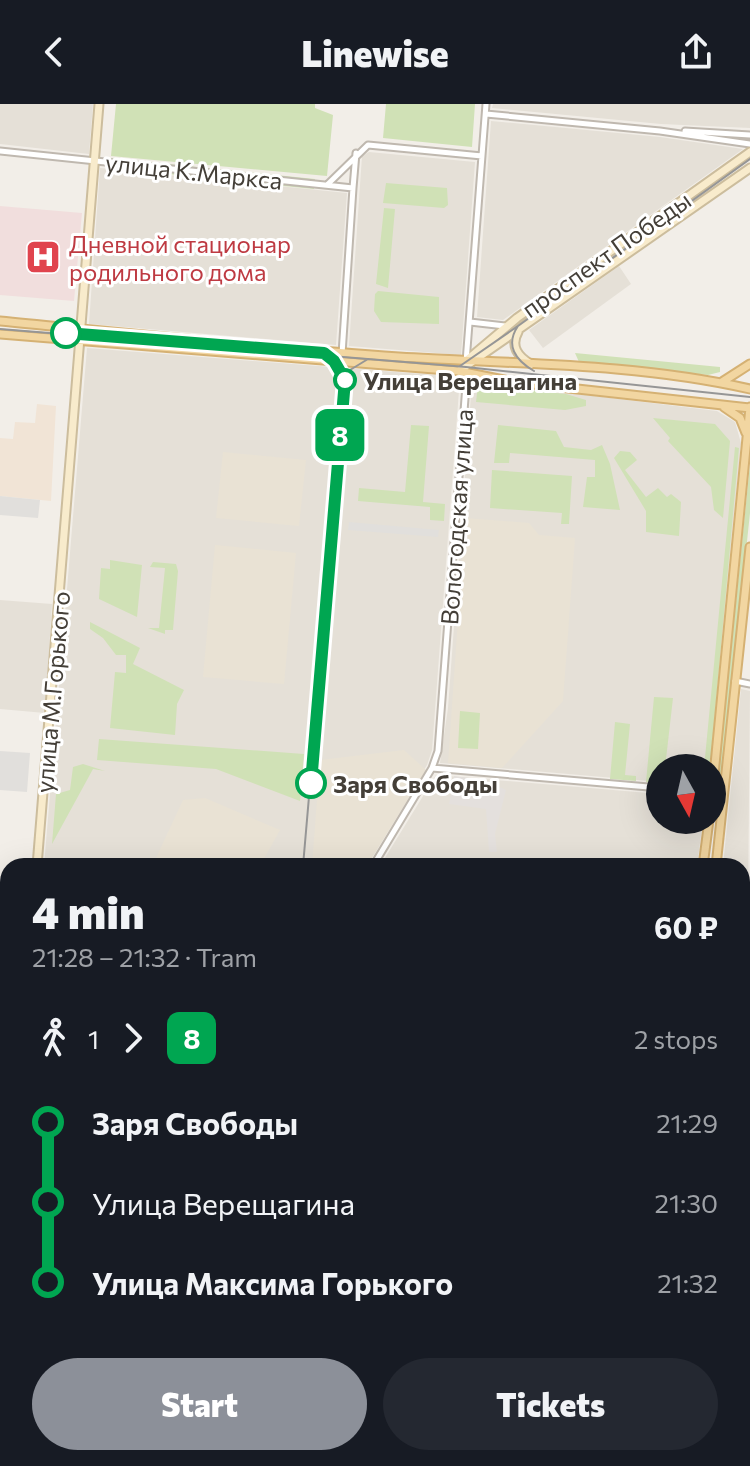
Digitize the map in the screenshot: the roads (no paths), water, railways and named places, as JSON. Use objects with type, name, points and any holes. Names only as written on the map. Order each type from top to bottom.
[{"type":"main road","points":[[0,321],[342,352],[467,367],[495,379],[750,408],[716,754]]},
{"type":"main road","points":[[0,334],[341,362],[467,367],[499,362],[721,382],[750,389]]},
{"type":"main road","points":[[495,379],[492,368],[499,362]]},
{"type":"main road","points":[[721,382],[736,376],[750,364]]},
{"type":"main road","points":[[718,405],[740,418],[747,443]]},
{"type":"main road","points":[[717,858],[750,547]]},
{"type":"main road","points":[[704,858],[707,834]]},
{"type":"street","name":"улица М.Горького","points":[[38,858],[99,104]]},
{"type":"street","name":"Вологодская улица","points":[[378,858],[432,768],[440,722],[486,104]]},
{"type":"street","points":[[486,114],[660,131],[750,144]]},
{"type":"street","points":[[660,131],[750,135]]},
{"type":"street","points":[[328,185],[356,153],[368,145],[482,156]]},
{"type":"street","name":"улица К.Маркса","points":[[0,151],[353,188]]},
{"type":"street","name":"проспект Победы","points":[[467,367],[505,326],[750,152]]},
{"type":"street","points":[[341,362],[356,153]]},
{"type":"street","name":"проспект Победы","points":[[467,367],[750,168]]},
{"type":"street","points":[[470,322],[505,326]]},
{"type":"street","points":[[523,327],[515,335],[515,348],[522,360],[533,365]]},
{"type":"street","points":[[735,681],[750,684]]},
{"type":"street","points":[[432,768],[646,787]]},
{"type":"tram line","points":[[534,371],[514,352],[512,340],[518,326],[750,159]]},
{"type":"tram line","points":[[460,366],[518,326]]},
{"type":"tram line","points":[[0,329],[466,367],[750,397]]},
{"type":"tram line","name":"8","points":[[66,333],[324,353],[340,369],[345,380],[311,783]]},
{"type":"tram line","points":[[304,858],[345,380],[350,370],[368,359]]},
{"type":"place","name":"Дневной стационар родильного дома","points":[[43,257]]},
{"type":"place","name":"Улица Верещагина","points":[[345,380]]},
{"type":"place","name":"Заря Свободы","points":[[311,783]]}]
